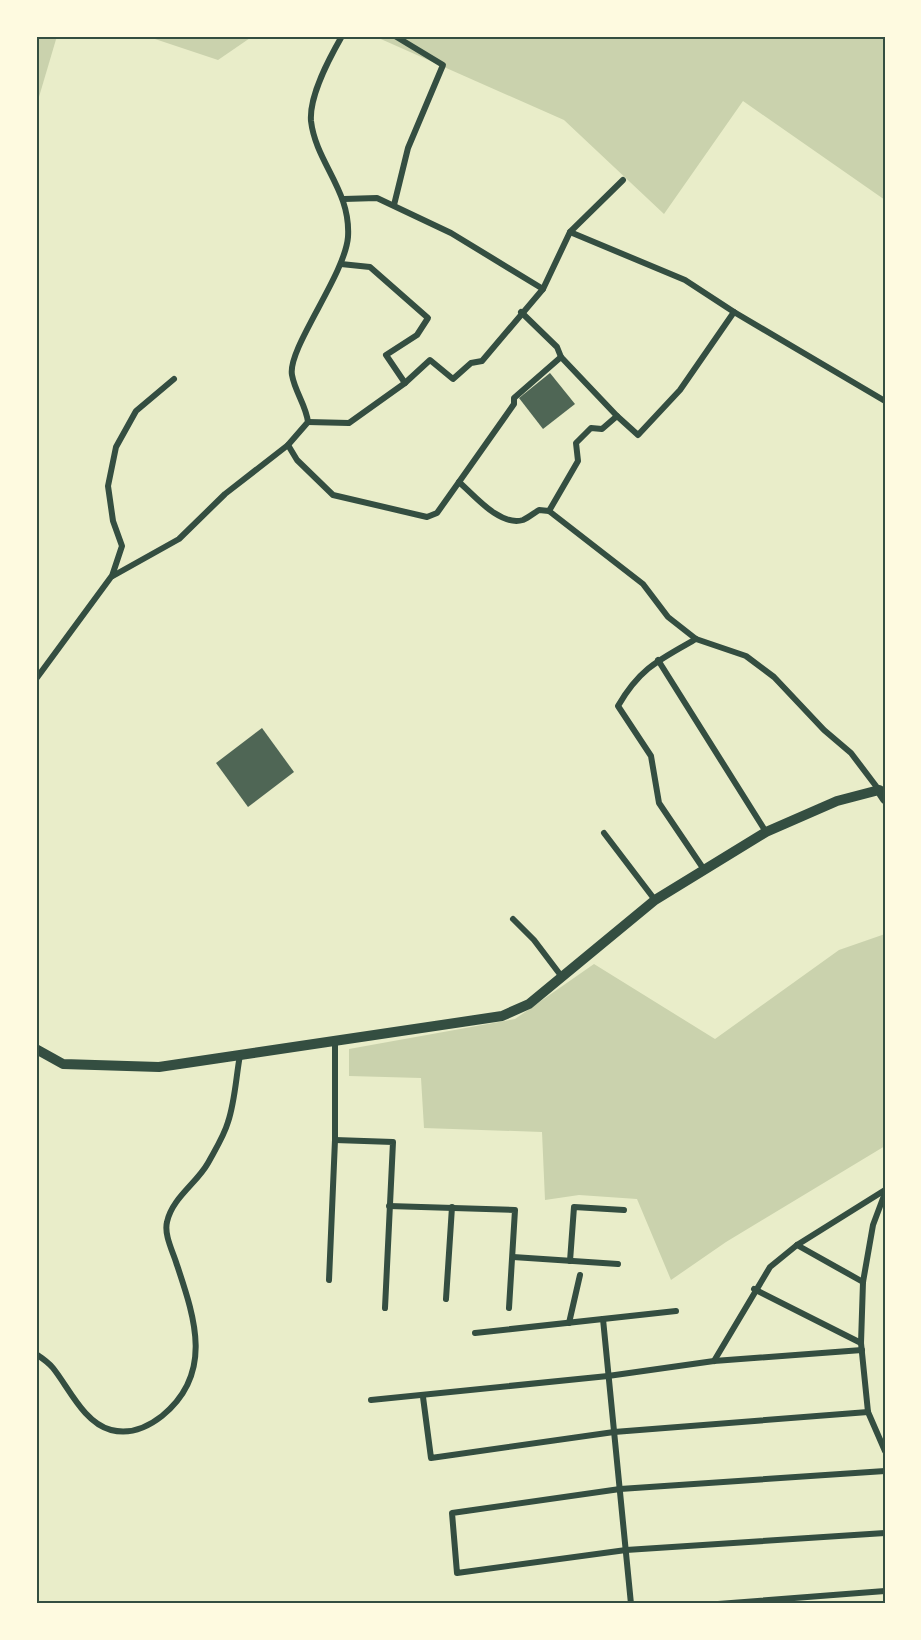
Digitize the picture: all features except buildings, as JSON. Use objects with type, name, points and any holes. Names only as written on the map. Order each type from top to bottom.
[{"type":"street","points":[[111,577],[179,539],[225,494],[288,445],[308,422],[306,409],[292,374],[297,352],[341,264],[348,238],[344,199],[319,146],[311,120],[325,69],[342,36]]},
{"type":"street","points":[[394,206],[408,148],[443,65],[395,36]]},
{"type":"street","points":[[308,422],[349,423],[405,383],[430,360],[453,379],[471,363],[482,361],[521,312],[543,289],[570,232],[623,180]]},
{"type":"street","points":[[344,199],[377,198],[451,233],[543,289]]},
{"type":"street","points":[[570,232],[685,280],[734,312],[885,401]]},
{"type":"street","points":[[341,264],[370,267],[428,318],[417,335],[387,355],[405,383]]},
{"type":"street","points":[[521,312],[557,347],[561,357],[616,416],[638,435],[680,390],[734,312]]},
{"type":"street","points":[[288,445],[297,460],[333,495],[427,517],[436,513],[459,482],[514,405],[514,398],[561,357]]},
{"type":"street","points":[[36,679],[111,577],[122,546],[113,522],[108,486],[116,447],[136,411],[174,380]]},
{"type":"street","points":[[549,511],[578,460],[576,443],[591,428],[602,429],[616,416]]},
{"type":"street","points":[[36,1049],[63,1064],[159,1067],[502,1016],[530,1004],[655,900],[766,832],[837,801],[883,793],[851,753],[824,730],[774,677],[746,656],[696,639],[668,617],[643,584],[549,511],[539,510],[524,520],[512,522],[498,515],[459,482]]},
{"type":"street","points":[[696,639],[658,660],[632,682],[618,706],[651,756],[659,803],[705,871]]},
{"type":"street","points":[[658,660],[766,832]]},
{"type":"street","points":[[604,833],[655,900]]},
{"type":"street","points":[[513,919],[534,940],[563,977]]},
{"type":"street","points":[[329,1280],[335,1140],[335,1041]]},
{"type":"street","points":[[36,1354],[52,1366],[82,1410],[111,1430],[137,1430],[152,1423],[171,1408],[193,1373],[197,1338],[191,1306],[169,1243],[166,1223],[173,1208],[207,1165],[228,1122],[240,1055]]},
{"type":"street","points":[[335,1140],[393,1142],[385,1308]]},
{"type":"street","points":[[714,1361],[754,1289],[770,1267],[797,1245],[885,1192]]},
{"type":"street","points":[[885,1192],[873,1225],[863,1282],[861,1343],[868,1412],[885,1451]]},
{"type":"street","points":[[389,1206],[515,1210],[509,1308]]},
{"type":"street","points":[[446,1299],[452,1207]]},
{"type":"street","points":[[570,1261],[574,1207],[624,1210]]},
{"type":"street","points":[[797,1245],[863,1282]]},
{"type":"street","points":[[513,1257],[618,1264]]},
{"type":"street","points":[[569,1323],[580,1275]]},
{"type":"street","points":[[754,1289],[861,1343]]},
{"type":"street","points":[[475,1333],[676,1311]]},
{"type":"street","points":[[603,1319],[631,1604]]},
{"type":"street","points":[[371,1400],[423,1397],[608,1376],[714,1361],[862,1350]]},
{"type":"street","points":[[423,1397],[431,1458],[614,1432],[868,1412]]},
{"type":"street","points":[[885,1471],[620,1489],[452,1514],[457,1573],[626,1550],[885,1533]]},
{"type":"street","points":[[718,1604],[885,1591]]},
{"type":"green space","points":[[36,36],[57,36],[36,107]]},
{"type":"green space","points":[[146,36],[253,36],[218,60]]},
{"type":"green space","points":[[374,36],[885,36],[885,200],[743,101],[664,214],[564,120]]},
{"type":"green space","points":[[885,934],[885,1146],[726,1242],[671,1280],[637,1199],[579,1195],[545,1200],[542,1132],[424,1128],[421,1078],[349,1076],[349,1049],[515,1019],[594,964],[715,1039],[839,950]]}]
